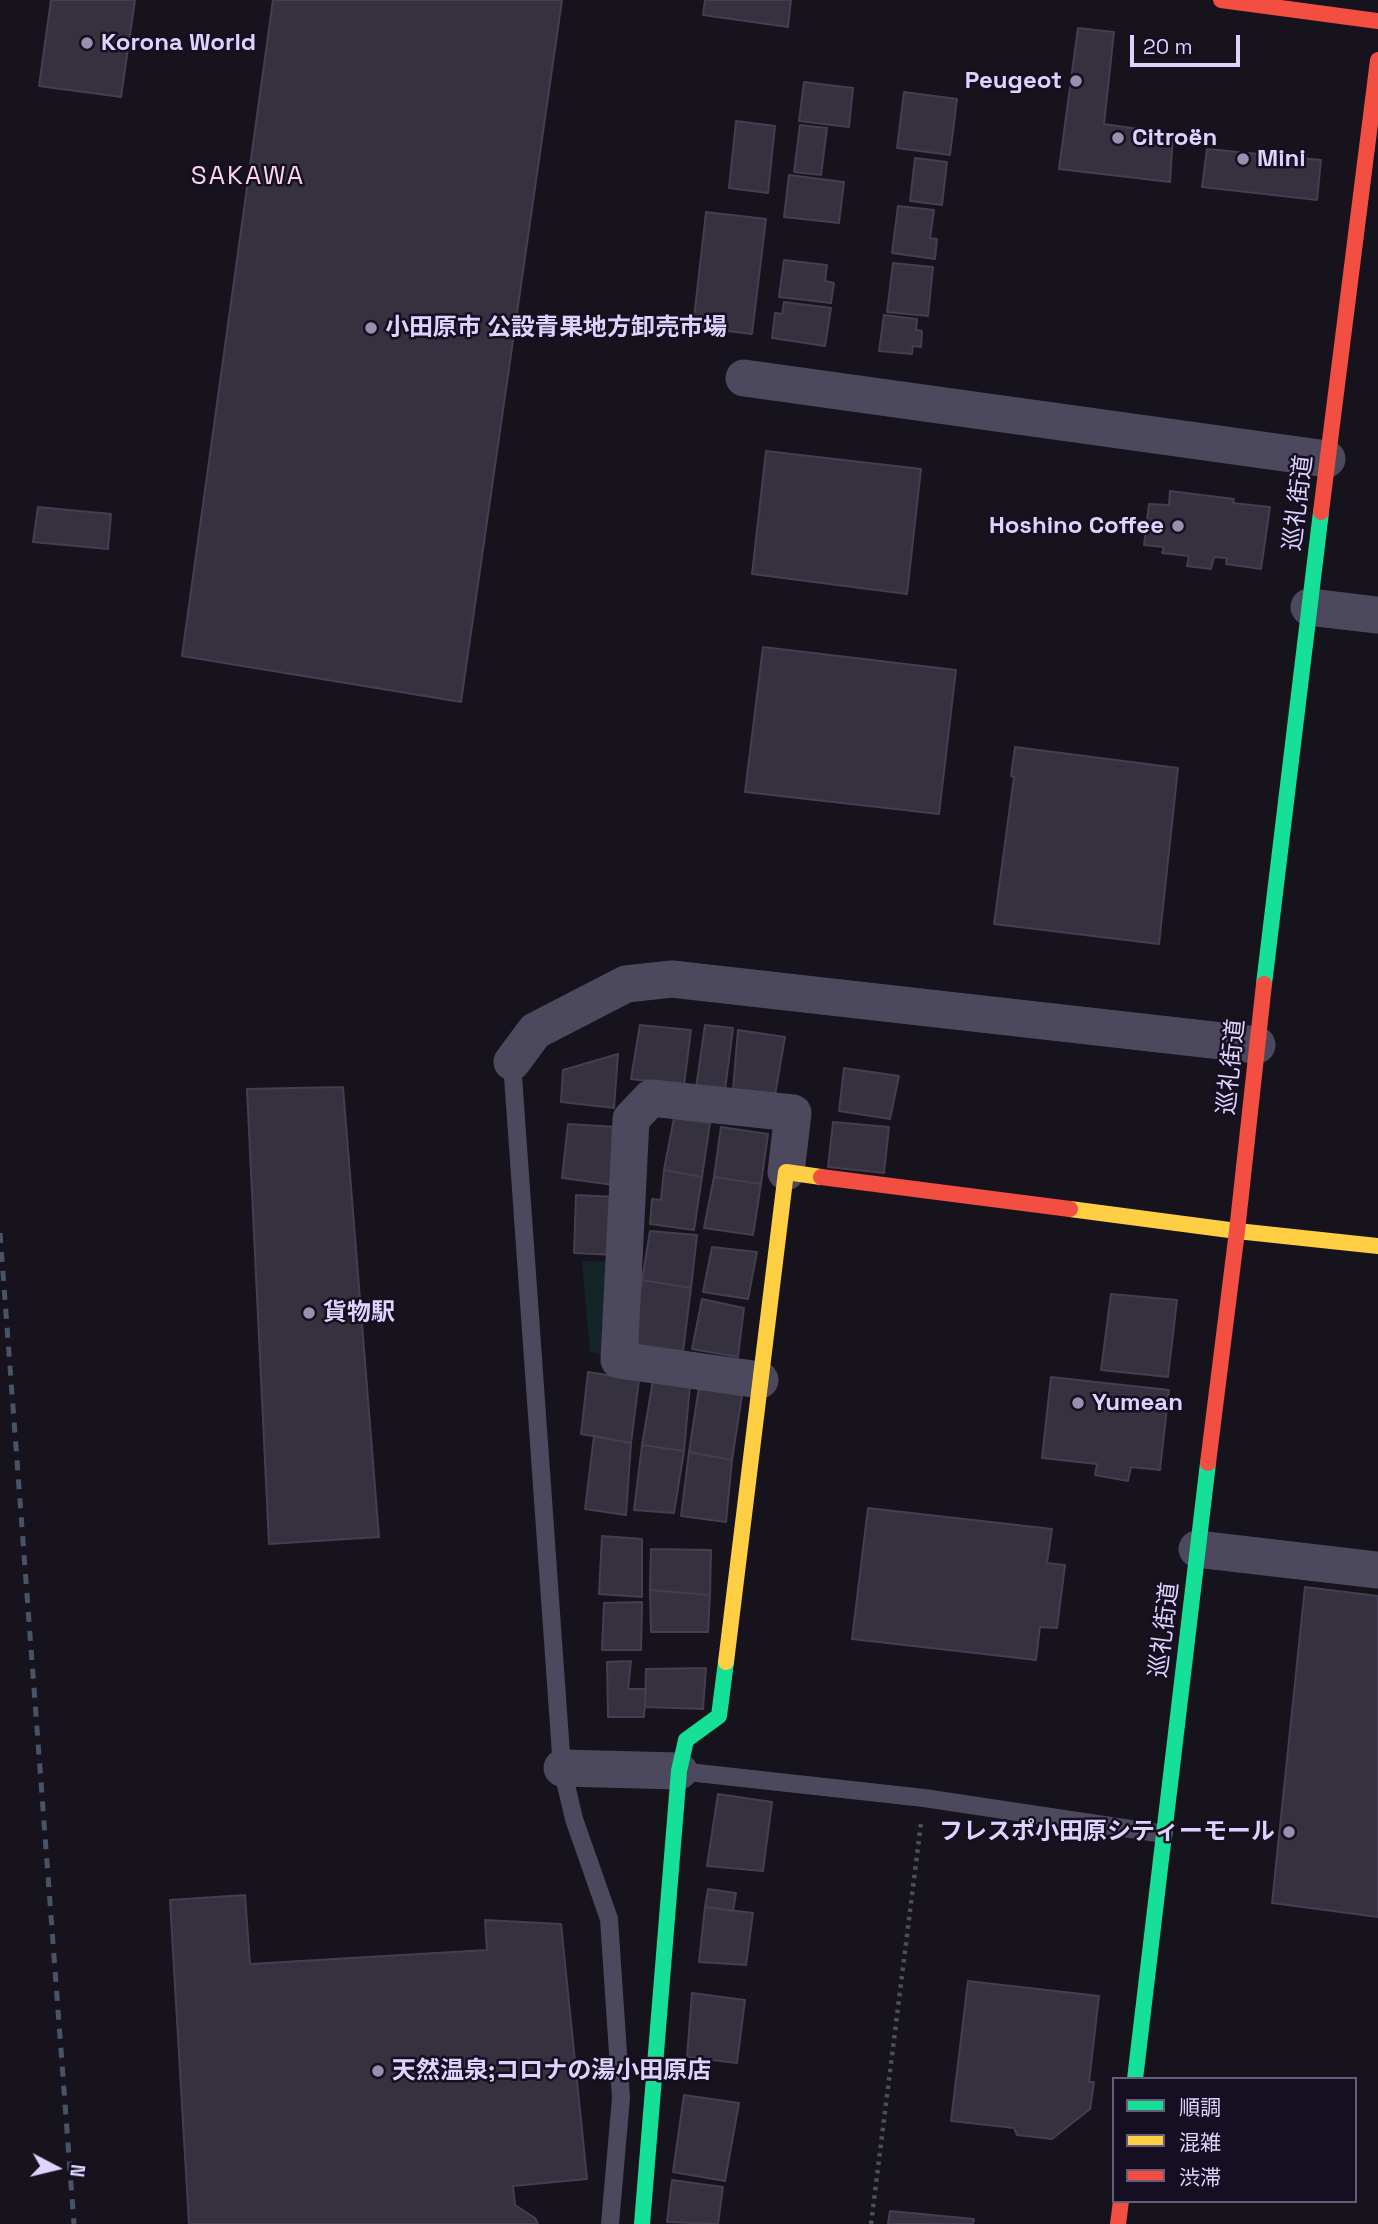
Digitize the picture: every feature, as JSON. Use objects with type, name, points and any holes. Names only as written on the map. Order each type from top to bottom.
[{"type":"street","points":[[1221,0],[1378,22]]},
{"type":"street","name":"巡礼街道","points":[[1135,2077],[1237,1231],[1256,1045],[1378,60]]},
{"type":"street","points":[[744,378],[1327,459]]},
{"type":"street","points":[[1309,607],[1378,615]]},
{"type":"street","points":[[512,1062],[535,1031],[626,984],[672,979],[1256,1045]]},
{"type":"street","points":[[642,2224],[680,1771],[686,1740],[719,1716],[793,1113],[651,1098],[631,1119],[619,1360],[760,1380]]},
{"type":"street","points":[[786,1171],[1237,1231],[1378,1246]]},
{"type":"street","points":[[1197,1549],[1378,1570]]},
{"type":"street","points":[[562,1768],[680,1771]]},
{"type":"street","points":[[1118,2224],[1121,2203]]},
{"type":"lane","points":[[512,1062],[562,1768],[574,1819],[609,1919],[621,2098],[610,2224]]},
{"type":"lane","points":[[680,1771],[924,1798],[1164,1834]]},
{"type":"path","points":[[871,2224],[924,1798]]},
{"type":"shaded area","points":[[582,1261],[614,1262],[612,1356],[590,1352]]},
{"type":"building","name":"Korona World","points":[[51,0],[135,0],[121,97],[39,86]]},
{"type":"building","name":"小田原市 公設青果地方卸売市場","points":[[273,0],[562,0],[461,702],[182,656]]},
{"type":"building","points":[[705,0],[791,0],[788,27],[703,15]]},
{"type":"building","points":[[1078,28],[1114,32],[1104,124],[1173,134],[1170,182],[1059,169]]},
{"type":"building","points":[[804,82],[853,88],[849,127],[799,121]]},
{"type":"building","points":[[904,92],[957,99],[950,155],[897,148]]},
{"type":"building","points":[[736,121],[775,126],[768,193],[729,188]]},
{"type":"building","points":[[800,125],[827,128],[821,175],[794,172]]},
{"type":"building","points":[[1207,149],[1321,160],[1317,200],[1202,187]]},
{"type":"building","points":[[915,158],[947,162],[942,205],[910,201]]},
{"type":"building","points":[[789,175],[844,182],[839,223],[784,217]]},
{"type":"building","points":[[898,206],[934,210],[930,238],[937,239],[935,259],[892,253]]},
{"type":"building","points":[[706,212],[766,219],[752,334],[693,327]]},
{"type":"building","points":[[784,260],[827,265],[825,281],[834,283],[831,303],[779,297]]},
{"type":"building","points":[[893,263],[933,267],[928,316],[887,312]]},
{"type":"building","points":[[784,302],[831,308],[825,346],[772,338],[775,313],[782,314]]},
{"type":"building","points":[[884,315],[917,319],[916,330],[922,331],[921,347],[913,346],[912,354],[879,351]]},
{"type":"building","points":[[766,451],[921,469],[907,594],[752,574]]},
{"type":"building","points":[[1170,491],[1234,499],[1233,503],[1270,507],[1261,569],[1226,564],[1227,558],[1214,557],[1211,569],[1187,566],[1189,556],[1162,553],[1164,547],[1144,545],[1149,504],[1169,505]]},
{"type":"building","points":[[38,507],[111,514],[108,549],[33,542]]},
{"type":"building","points":[[763,647],[956,670],[939,814],[745,792]]},
{"type":"building","points":[[1015,747],[1178,768],[1159,944],[994,924],[1014,777],[1011,776]]},
{"type":"building","points":[[640,1025],[691,1030],[684,1085],[631,1079]]},
{"type":"building","points":[[705,1025],[733,1028],[725,1090],[696,1088]]},
{"type":"building","points":[[738,1030],[785,1037],[775,1095],[733,1089]]},
{"type":"building","points":[[618,1054],[614,1108],[561,1102],[563,1070]]},
{"type":"building","points":[[844,1068],[899,1076],[890,1119],[839,1111]]},
{"type":"building","name":"貨物駅","points":[[343,1087],[379,1537],[269,1544],[247,1089]]},
{"type":"building","points":[[674,1118],[710,1123],[702,1177],[664,1170]]},
{"type":"building","points":[[833,1122],[889,1127],[884,1173],[828,1167]]},
{"type":"building","points":[[568,1124],[618,1127],[614,1185],[562,1178]]},
{"type":"building","points":[[721,1127],[768,1134],[761,1184],[714,1177]]},
{"type":"building","points":[[664,1170],[702,1177],[694,1230],[650,1224],[652,1199],[661,1200]]},
{"type":"building","points":[[714,1177],[761,1184],[753,1235],[704,1228]]},
{"type":"building","points":[[576,1195],[617,1197],[615,1255],[574,1253]]},
{"type":"building","points":[[650,1231],[697,1235],[691,1288],[642,1280]]},
{"type":"building","points":[[712,1247],[757,1252],[748,1299],[703,1292]]},
{"type":"building","points":[[642,1280],[691,1288],[682,1360],[631,1352]]},
{"type":"building","points":[[1111,1294],[1177,1300],[1168,1377],[1101,1370]]},
{"type":"building","points":[[702,1299],[744,1308],[738,1357],[692,1349]]},
{"type":"building","points":[[588,1372],[639,1380],[631,1443],[581,1434]]},
{"type":"building","points":[[1051,1377],[1169,1390],[1160,1470],[1131,1467],[1128,1481],[1095,1475],[1097,1464],[1042,1458]]},
{"type":"building","points":[[653,1380],[690,1385],[684,1451],[642,1445]]},
{"type":"building","points":[[699,1387],[742,1395],[732,1460],[689,1452]]},
{"type":"building","points":[[594,1436],[631,1443],[626,1515],[585,1509]]},
{"type":"building","points":[[642,1445],[684,1451],[674,1513],[634,1510]]},
{"type":"building","points":[[689,1452],[732,1460],[726,1522],[681,1516]]},
{"type":"building","points":[[868,1508],[1052,1529],[1047,1563],[1065,1565],[1057,1628],[1040,1627],[1036,1660],[852,1639]]},
{"type":"building","points":[[602,1536],[642,1539],[642,1597],[599,1594]]},
{"type":"building","points":[[651,1549],[711,1550],[710,1595],[650,1590]]},
{"type":"building","points":[[1305,1587],[1378,1596],[1378,1917],[1272,1903]]},
{"type":"building","points":[[650,1590],[710,1595],[708,1632],[651,1632]]},
{"type":"building","points":[[642,1602],[641,1650],[602,1650],[604,1603]]},
{"type":"building","points":[[631,1661],[628,1689],[646,1689],[644,1717],[608,1717],[607,1662]]},
{"type":"building","points":[[706,1668],[703,1709],[645,1707],[646,1669]]},
{"type":"building","points":[[718,1794],[772,1802],[763,1871],[707,1866]]},
{"type":"building","points":[[708,1889],[736,1893],[733,1911],[705,1907]]},
{"type":"building","name":"天然温泉;コロナの湯小田原店","points":[[245,1895],[250,1964],[487,1950],[485,1920],[561,1924],[587,2179],[513,2186],[515,2205],[535,2218],[538,2224],[189,2224],[170,1900]]},
{"type":"building","points":[[705,1907],[753,1913],[746,1965],[699,1962]]},
{"type":"building","points":[[968,1981],[1099,1996],[1089,2082],[1094,2082],[1090,2109],[1052,2139],[1017,2135],[1014,2128],[951,2121]]},
{"type":"building","points":[[692,1993],[745,2000],[737,2063],[687,2057]]},
{"type":"building","points":[[684,2095],[739,2103],[725,2181],[673,2172]]},
{"type":"building","points":[[672,2180],[723,2187],[718,2224],[667,2222]]},
{"type":"building","points":[[890,2211],[974,2219],[973,2224],[888,2224]]},
{"type":"railway","points":[[0,1233],[74,2224]]},
{"type":"traffic: fast","points":[[1264,984],[1321,512]]},
{"type":"traffic: fast","points":[[1135,2077],[1208,1463]]},
{"type":"traffic: fast","points":[[642,2224],[679,1771],[686,1740],[719,1716],[726,1662]]},
{"type":"traffic: slow","points":[[726,1662],[786,1172],[821,1177]]},
{"type":"traffic: slow","points":[[1070,1209],[1378,1246]]},
{"type":"traffic: jam","points":[[1221,0],[1378,21]]},
{"type":"traffic: jam","points":[[1321,512],[1378,60]]},
{"type":"traffic: jam","points":[[1208,1463],[1264,984]]},
{"type":"traffic: jam","points":[[821,1177],[1070,1209]]},
{"type":"traffic: jam","points":[[1118,2224],[1121,2203]]},
{"type":"place","name":"Korona World","points":[[87,43]]},
{"type":"place","name":"Peugeot","points":[[1076,81]]},
{"type":"place","name":"Citroën","points":[[1118,138]]},
{"type":"place","name":"Mini","points":[[1243,159]]},
{"type":"place","name":"小田原市 公設青果地方卸売市場","points":[[371,328]]},
{"type":"place","name":"Hoshino Coffee","points":[[1178,526]]},
{"type":"place","name":"貨物駅","points":[[309,1313]]},
{"type":"place","name":"Yumean","points":[[1078,1403]]},
{"type":"place","name":"フレスポ小田原シティーモール","points":[[1289,1832]]},
{"type":"place","name":"天然温泉;コロナの湯小田原店","points":[[378,2071]]},
{"type":"district","name":"SAKAWA","points":[[248,177]]}]
